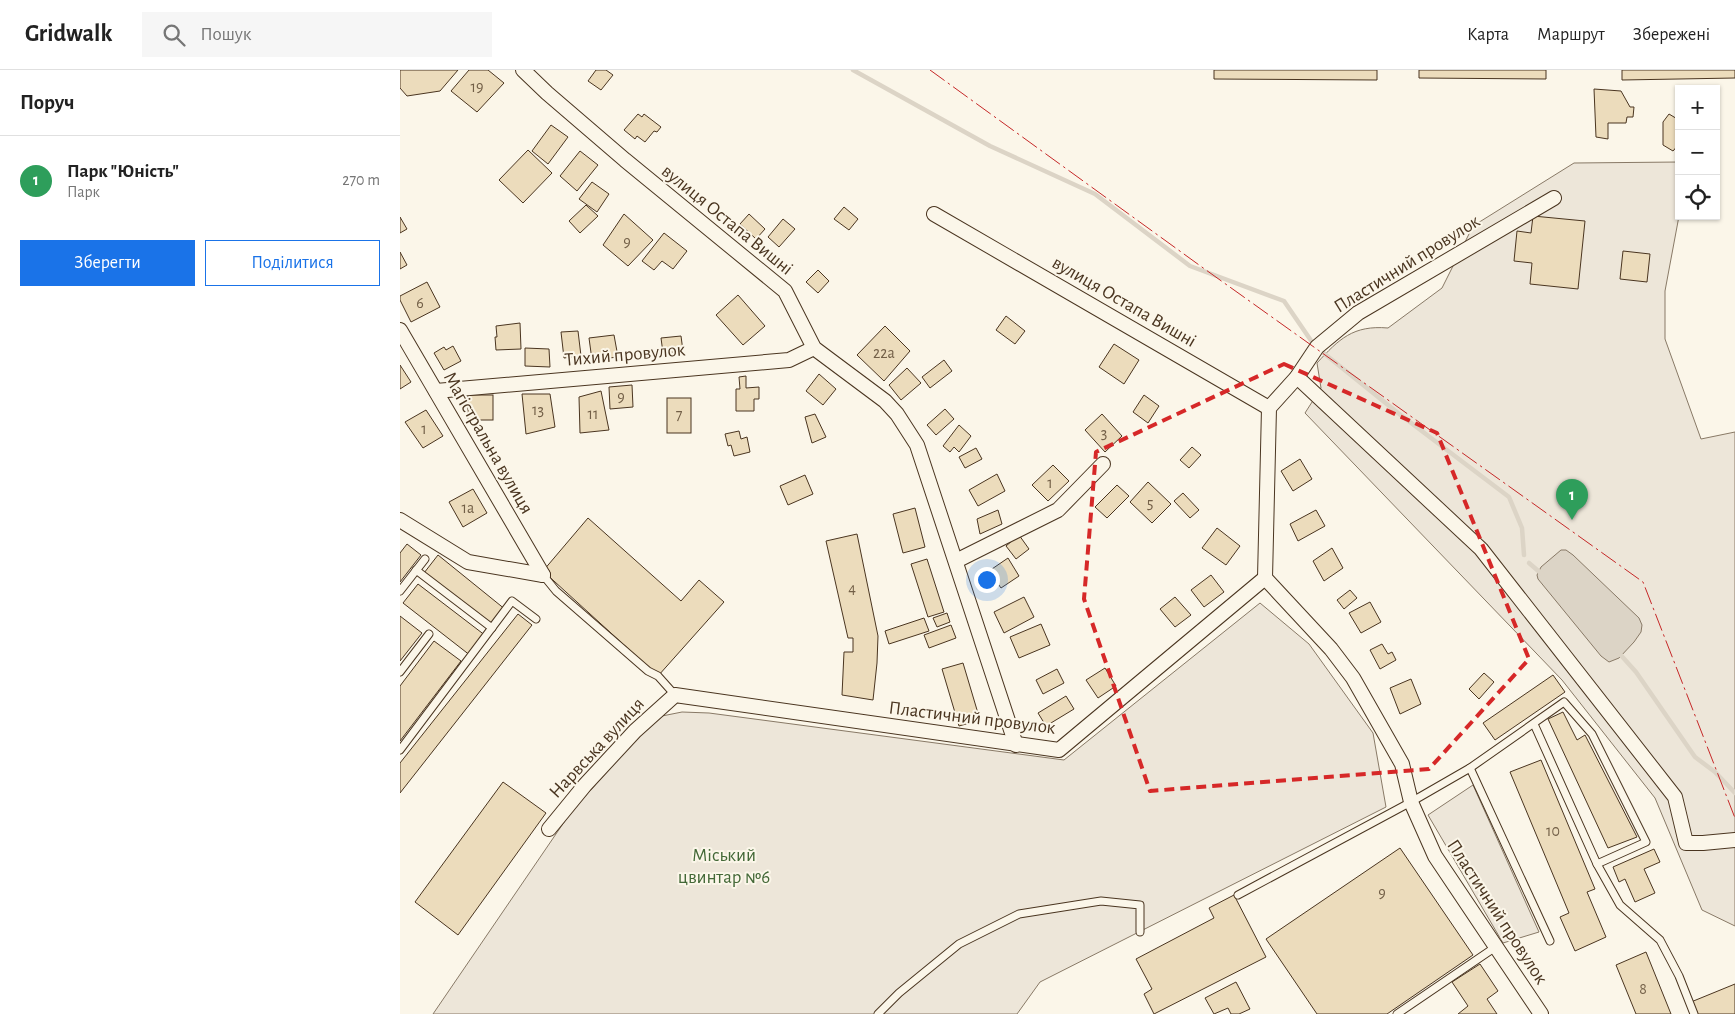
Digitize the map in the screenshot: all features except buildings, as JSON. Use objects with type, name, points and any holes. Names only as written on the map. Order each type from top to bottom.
[{"type":"street","name":"вулиця Остапа Вишні","points":[[524,70],[547,93],[625,160],[785,291],[814,348],[884,401],[897,414],[917,444],[1016,745]]},
{"type":"street","name":"Пластичний провулок","points":[[1269,408],[1297,377],[1317,347],[1358,313],[1554,198]]},
{"type":"street","name":"вулиця Остапа Вишні","points":[[934,214],[1269,408]]},
{"type":"street","name":"Магістральна вулиця","points":[[400,330],[543,575]]},
{"type":"street","name":"Тихий провулок","points":[[436,391],[790,360],[814,348]]},
{"type":"street","points":[[1297,377],[1481,549],[1675,797],[1686,843],[1703,844],[1735,840]]},
{"type":"street","points":[[1265,578],[1269,408]]},
{"type":"street","points":[[956,560],[1058,510],[1103,464]]},
{"type":"street","points":[[400,520],[468,562],[543,575]]},
{"type":"street","name":"Пластичний провулок","points":[[675,695],[1060,750],[1265,578],[1331,649],[1353,678],[1402,764],[1411,802],[1435,856],[1542,1014]]},
{"type":"street","name":"Нарвська вулиця","points":[[549,830],[585,785],[628,738],[675,695]]},
{"type":"lane","points":[[400,591],[425,559]]},
{"type":"lane","points":[[416,570],[492,628]]},
{"type":"lane","points":[[543,575],[556,591],[648,671],[658,676],[675,695]]},
{"type":"lane","points":[[400,750],[512,601],[536,619]]},
{"type":"lane","points":[[400,672],[429,634]]},
{"type":"lane","points":[[1238,895],[1470,768],[1564,702],[1592,734],[1646,842],[1598,864]]},
{"type":"lane","points":[[1534,724],[1598,864],[1620,905],[1660,940],[1679,976],[1694,1014]]},
{"type":"lane","points":[[1470,768],[1550,941]]},
{"type":"lane","points":[[878,1014],[899,993],[959,944],[1019,914],[1101,901],[1140,905],[1140,932]]},
{"type":"lane","points":[[1397,1014],[1497,946]]},
{"type":"highlighted area","points":[[1284,364],[1437,433],[1529,659],[1429,769],[1150,791],[1084,599],[1096,452]]},
{"type":"green space","points":[[1675,162],[1675,220],[1678,220],[1665,291],[1665,339],[1701,439],[1735,432],[1735,926],[1702,910],[1655,798],[1562,680],[1305,413],[1321,388],[1317,363],[1332,347],[1356,331],[1388,328],[1442,288],[1473,226],[1574,163]]},
{"type":"green space","name":"Міський цвинтар №6","points":[[1260,603],[1309,644],[1373,733],[1386,807],[1040,982],[1017,1014],[433,1014],[571,812],[640,735],[662,716],[682,712],[709,713],[1064,760]]},
{"type":"green space","points":[[1473,785],[1539,932],[1503,943],[1428,815]]},
{"type":"shaded area","points":[[1561,550],[1566,550],[1573,555],[1639,618],[1642,625],[1641,632],[1619,658],[1609,662],[1601,656],[1538,579],[1537,575],[1541,567]]},
{"type":"waterway","points":[[853,70],[990,146],[1095,194],[1190,266],[1284,301],[1312,342]]},
{"type":"waterway","points":[[1321,351],[1398,413],[1509,497],[1522,528],[1524,555]]},
{"type":"waterway","points":[[1529,563],[1543,575]]},
{"type":"waterway","points":[[1618,652],[1636,672],[1695,757],[1715,772],[1735,793]]},
{"type":"power","points":[[930,70],[1643,582],[1735,818]]},
{"type":"place","name":"Парк \"Юність\"","points":[[1572,520]]}]
